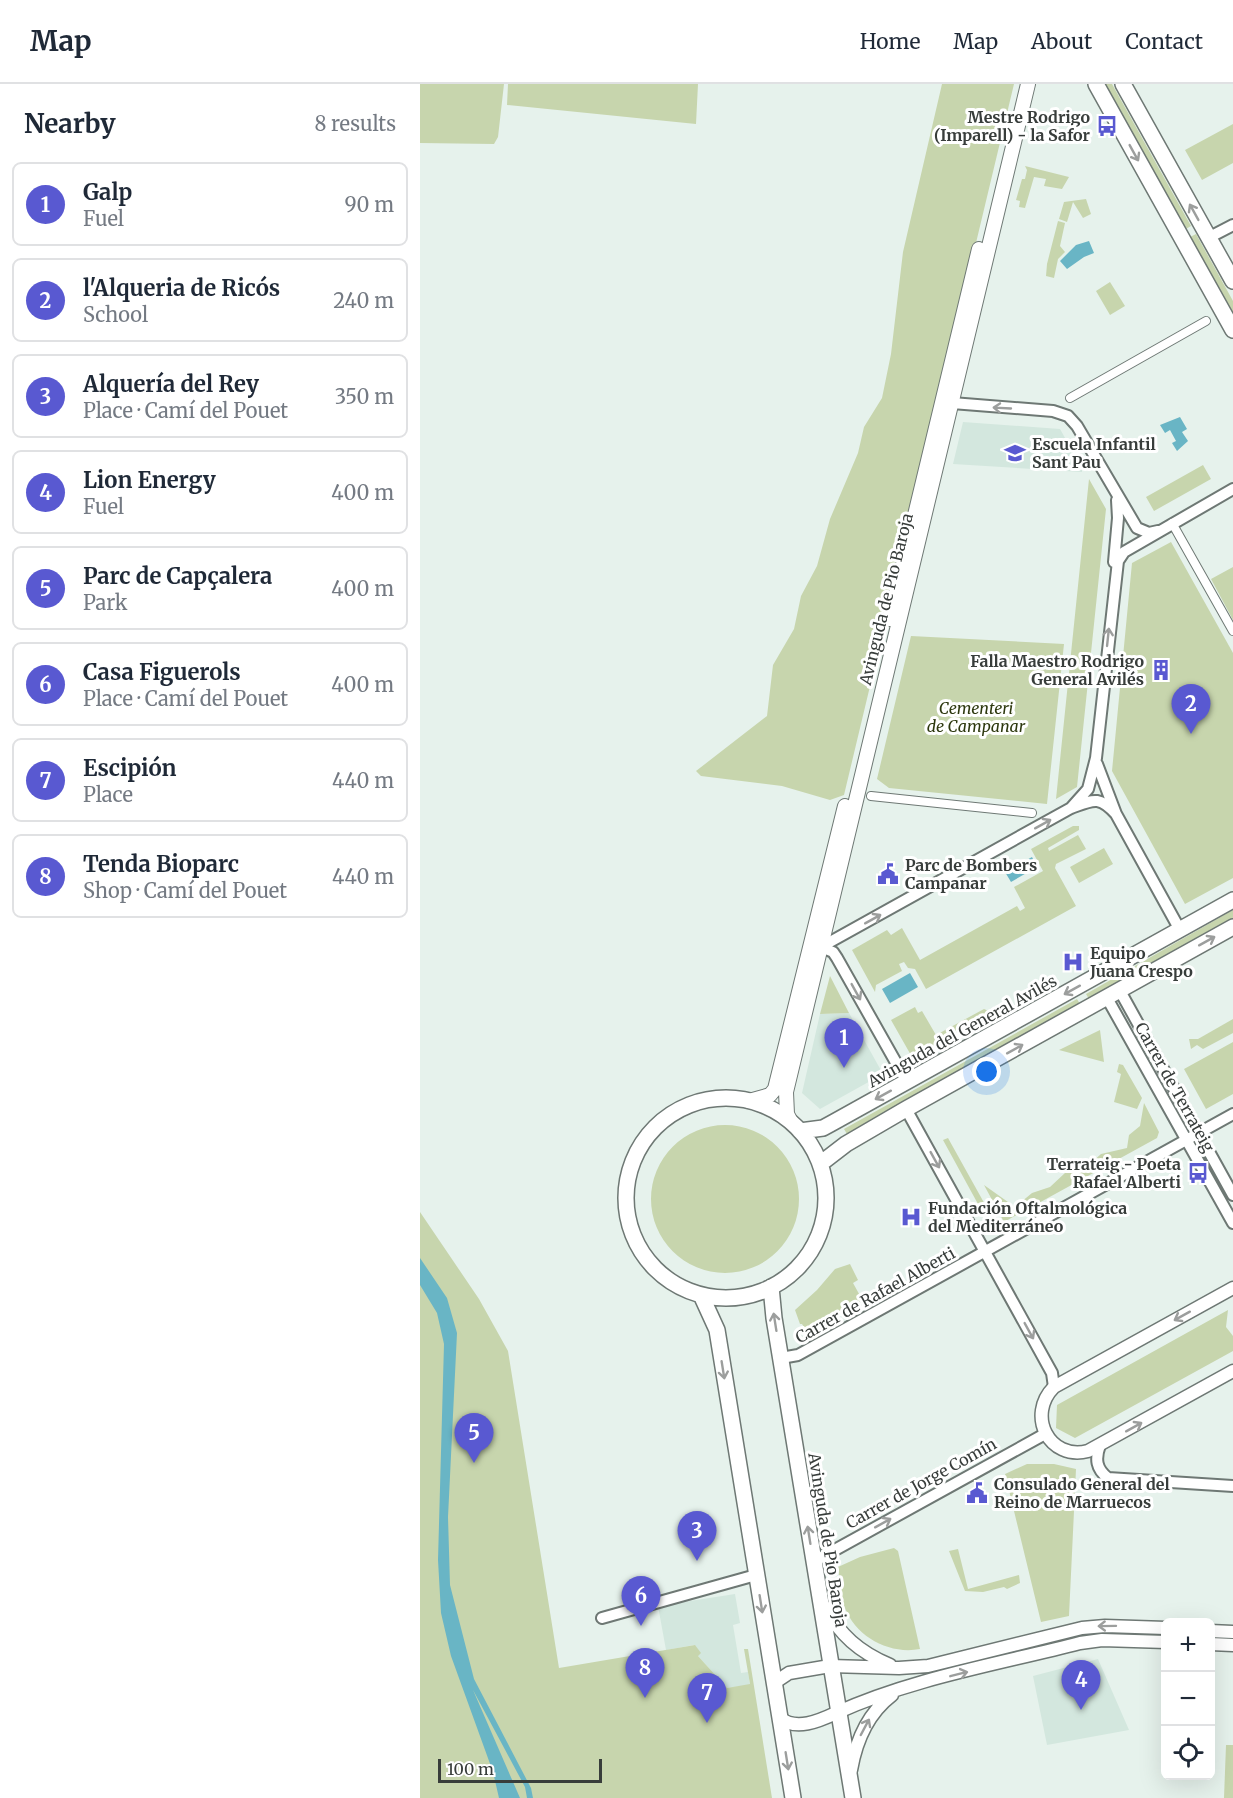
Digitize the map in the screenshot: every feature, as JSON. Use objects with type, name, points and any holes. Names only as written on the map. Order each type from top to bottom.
[{"type":"main road","name":"Avinguda de Pio Baroja","points":[[749,1101],[770,1095],[775,1089],[781,1072],[1019,84]]},
{"type":"main road","name":"Avinguda de Pio Baroja","points":[[796,1127],[787,1114],[786,1092],[1028,84]]},
{"type":"main road","points":[[1096,84],[1233,330]]},
{"type":"main road","points":[[1123,84],[1233,281]]},
{"type":"main road","name":"Avinguda del General Avilés","points":[[796,1127],[823,1128],[1233,900]]},
{"type":"main road","points":[[820,1164],[846,1144],[906,1109],[1233,927]]},
{"type":"main road","points":[[712,1099],[749,1101],[771,1109],[796,1127],[820,1164],[826,1193],[819,1235],[809,1254],[795,1271],[771,1287],[740,1297],[701,1295],[679,1286],[660,1274],[641,1251],[629,1223],[626,1200],[628,1178],[643,1143],[669,1116],[697,1102],[712,1099]]},
{"type":"main road","name":"Avinguda de Pio Baroja","points":[[771,1287],[818,1594],[853,1798]]},
{"type":"main road","points":[[701,1295],[717,1330],[793,1798]]},
{"type":"street","points":[[1208,238],[1233,225]]},
{"type":"street","points":[[1070,398],[1206,321]]},
{"type":"street","points":[[952,403],[1062,413],[1073,421],[1137,528],[1144,532],[1158,531]]},
{"type":"street","points":[[1114,581],[1121,556],[1158,531],[1233,489]]},
{"type":"street","points":[[1071,808],[1088,789],[1096,758],[1114,581],[1118,511],[1115,494]]},
{"type":"street","points":[[1172,524],[1233,631]]},
{"type":"street","points":[[1096,758],[1099,777],[1116,814],[1180,930]]},
{"type":"street","points":[[871,796],[1032,813]]},
{"type":"street","points":[[821,947],[1071,808],[1095,800],[1107,804],[1116,814]]},
{"type":"street","points":[[821,947],[833,952],[837,958],[907,1082]]},
{"type":"street","name":"Carrer de Terrateig","points":[[1113,994],[1199,1133],[1233,1195]]},
{"type":"street","name":"Carrer de Terrateig","points":[[1113,994],[1187,1140],[1233,1223]]},
{"type":"street","points":[[906,1109],[1052,1373],[1054,1387]]},
{"type":"street","name":"Carrer de Rafael Alberti","points":[[781,1358],[798,1355],[1233,1114]]},
{"type":"street","points":[[1233,1288],[1054,1387],[1042,1404],[1040,1412],[1045,1434],[1060,1449],[1082,1452],[1100,1445],[1233,1371]]},
{"type":"street","name":"Carrer de Jorge Comín","points":[[813,1562],[1045,1434]]},
{"type":"street","points":[[1100,1445],[1098,1466],[1108,1478],[1233,1486]]},
{"type":"street","points":[[602,1618],[756,1575]]},
{"type":"street","points":[[818,1594],[832,1620],[853,1644],[875,1659],[899,1668]]},
{"type":"street","points":[[774,1683],[789,1673],[830,1666],[899,1668],[928,1666],[1082,1628],[1105,1626],[1161,1628]]},
{"type":"street","points":[[1215,1630],[1233,1632]]},
{"type":"street","points":[[780,1718],[785,1722],[798,1724],[823,1719],[903,1688],[1091,1641],[1161,1642]]},
{"type":"street","points":[[1215,1644],[1233,1646]]},
{"type":"street","points":[[850,1780],[854,1756],[865,1726],[882,1703],[903,1688]]},
{"type":"shaded area","name":"Escuela Infantil Sant Pau","points":[[963,422],[1060,429],[1082,468],[1082,472],[953,464]]},
{"type":"shaded area","points":[[849,1013],[883,1074],[820,1109],[802,1093],[820,1014]]},
{"type":"shaded area","points":[[735,1594],[740,1623],[733,1625],[741,1673],[748,1672],[750,1685],[727,1688],[698,1656],[694,1645],[666,1650],[658,1606]]},
{"type":"shaded area","points":[[1098,1659],[1129,1730],[1047,1745],[1033,1676]]},
{"type":"green space","points":[[420,84],[504,84],[498,137],[494,144],[420,143]]},
{"type":"green space","points":[[508,84],[698,84],[696,124],[507,105]]},
{"type":"green space","points":[[942,84],[1014,84],[844,795],[830,800],[782,786],[701,776],[696,771],[767,716],[773,665],[794,629],[801,596],[817,566],[830,519],[858,453],[864,427],[882,398],[891,354],[903,252]]},
{"type":"green space","points":[[1105,84],[1112,84],[1191,226],[1186,229]]},
{"type":"green space","points":[[1233,124],[1233,163],[1202,180],[1185,150]]},
{"type":"green space","points":[[1025,166],[1069,177],[1062,189],[1044,186],[1046,179],[1034,177],[1025,208],[1019,207],[1020,201],[1016,200],[1022,179],[1025,179],[1027,170]]},
{"type":"green space","points":[[1086,199],[1091,214],[1083,218],[1073,202],[1067,222],[1059,219],[1064,202]]},
{"type":"green space","points":[[1058,221],[1065,223],[1060,246],[1065,252],[1058,259],[1054,278],[1046,276]]},
{"type":"green space","points":[[1196,234],[1233,301],[1233,314],[1190,237]]},
{"type":"green space","points":[[1110,282],[1125,306],[1110,315],[1096,291]]},
{"type":"green space","points":[[1203,465],[1211,479],[1154,511],[1146,497]]},
{"type":"green space","points":[[1089,479],[1106,509],[1077,787],[1056,799]]},
{"type":"green space","points":[[1171,542],[1233,653],[1233,878],[1185,904],[1112,771],[1132,563]]},
{"type":"green space","points":[[1233,567],[1233,620],[1211,579]]},
{"type":"green space","name":"Cementeri de Campanar","points":[[911,636],[1064,644],[1047,804],[889,788],[877,779]]},
{"type":"green space","points":[[1073,826],[1079,826],[1079,830],[1048,848],[1049,851],[1078,835],[1086,849],[1056,864],[1055,868],[1076,906],[926,989],[915,969],[908,968],[904,962],[899,964],[902,971],[876,985],[875,992],[852,950],[887,930],[891,935],[902,928],[920,960],[1017,906],[1020,911],[1025,908],[1014,887],[1043,871],[1031,849]]},
{"type":"green space","points":[[1104,848],[1113,864],[1079,883],[1070,867]]},
{"type":"green space","points":[[1233,910],[1233,919],[1089,999],[1086,994]]},
{"type":"green space","points":[[830,976],[849,1013],[820,1014]]},
{"type":"green space","points":[[1077,999],[1080,1004],[847,1134],[844,1129]]},
{"type":"green space","points":[[915,1007],[918,1013],[922,1011],[936,1035],[984,1009],[993,1013],[912,1057],[891,1020]]},
{"type":"green space","points":[[1233,1019],[1233,1033],[1203,1049],[1197,1045],[1191,1049],[1189,1039],[1198,1039]]},
{"type":"green space","points":[[1100,1030],[1104,1062],[1059,1050]]},
{"type":"green space","points":[[1233,1042],[1233,1094],[1206,1109],[1184,1069]]},
{"type":"green space","points":[[1119,1064],[1123,1065],[1142,1098],[1137,1109],[1114,1102],[1121,1074],[1117,1072]]},
{"type":"green space","points":[[1144,1103],[1159,1132],[1157,1138],[1004,1222],[984,1185],[1015,1207],[1032,1193],[1050,1187],[1065,1173],[1081,1172],[1101,1154],[1127,1148],[1129,1135],[1140,1126]]},
{"type":"green space","points":[[725,1125],[753,1131],[777,1147],[793,1171],[799,1199],[793,1227],[777,1251],[753,1267],[725,1273],[697,1267],[673,1251],[657,1227],[651,1199],[657,1171],[673,1147],[697,1131]]},
{"type":"green space","points":[[948,1138],[997,1226],[990,1226],[943,1140]]},
{"type":"green space","points":[[420,1212],[479,1299],[508,1351],[559,1668],[695,1645],[701,1653],[698,1656],[727,1688],[750,1684],[744,1649],[748,1649],[772,1798],[420,1798]]},
{"type":"green space","points":[[850,1264],[858,1280],[853,1283],[863,1301],[806,1331],[800,1324],[795,1310],[835,1269]]},
{"type":"green space","points":[[1228,1310],[1226,1327],[1233,1336],[1233,1351],[1075,1438],[1056,1428],[1057,1405]]},
{"type":"green space","points":[[1027,1464],[1054,1464],[1076,1469],[1069,1616],[1041,1622],[1005,1474]]},
{"type":"green space","points":[[894,1548],[898,1551],[920,1649],[897,1649],[875,1642],[857,1627],[843,1603],[838,1567],[860,1557]]},
{"type":"green space","points":[[958,1549],[968,1589],[1019,1575],[1020,1583],[1007,1589],[1004,1587],[983,1592],[965,1591],[949,1551]]},
{"type":"green space","points":[[1226,1745],[1233,1745],[1233,1798],[1224,1798]]},
{"type":"water","points":[[1089,241],[1094,253],[1067,269],[1060,261],[1076,245]]},
{"type":"water","points":[[1180,417],[1187,429],[1182,432],[1188,441],[1177,451],[1172,443],[1176,441],[1170,430],[1165,433],[1160,425]]},
{"type":"water","points":[[1032,857],[1037,867],[1011,882],[1005,872]]},
{"type":"water","points":[[910,973],[918,987],[890,1003],[882,989]]},
{"type":"water","points":[[420,1258],[447,1298],[457,1333],[448,1517],[450,1585],[474,1679],[531,1788],[533,1798],[527,1798],[525,1787],[473,1690],[520,1798],[499,1798],[493,1772],[451,1656],[441,1613],[438,1560],[444,1344],[437,1313],[420,1285]]},
{"type":"place","name":"Mestre Rodrigo (Imparell) - la Safor","points":[[1107,126]]},
{"type":"place","name":"Escuela Infantil Sant Pau","points":[[1015,453]]},
{"type":"place","name":"Falla Maestro Rodrigo General Avilés","points":[[1161,670]]},
{"type":"place","name":"l'Alqueria de Ricós","points":[[1191,734]]},
{"type":"place","name":"Parc de Bombers Campanar","points":[[888,874]]},
{"type":"place","name":"Equipo Juana Crespo","points":[[1073,962]]},
{"type":"place","name":"Galp","points":[[844,1068]]},
{"type":"place","name":"Terrateig - Poeta Rafael Alberti","points":[[1198,1173]]},
{"type":"place","name":"Fundación Oftalmológica del Mediterráneo","points":[[911,1217]]},
{"type":"place","name":"Parc de Capçalera","points":[[474,1463]]},
{"type":"place","name":"Consulado General del Reino de Marruecos","points":[[977,1493]]},
{"type":"place","name":"Alquería del Rey","points":[[697,1561]]},
{"type":"place","name":"Casa Figuerols","points":[[641,1626]]},
{"type":"place","name":"Tenda Bioparc","points":[[645,1698]]},
{"type":"place","name":"Lion Energy","points":[[1081,1710]]},
{"type":"place","name":"Escipión","points":[[707,1723]]}]
